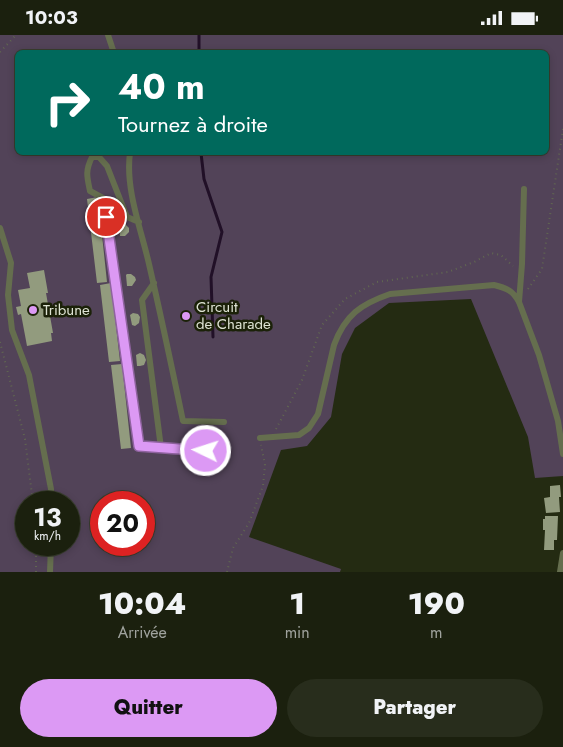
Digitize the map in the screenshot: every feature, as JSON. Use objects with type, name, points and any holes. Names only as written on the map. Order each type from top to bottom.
[{"type":"lane","points":[[108,35],[113,50]]},
{"type":"lane","points":[[139,222],[127,217],[107,167],[99,157],[90,155],[86,175],[90,191],[103,198],[139,446],[206,451]]},
{"type":"lane","points":[[130,155],[129,184],[154,283],[183,421],[224,422]]},
{"type":"lane","points":[[519,302],[522,273],[524,189]]},
{"type":"lane","points":[[0,228],[11,263],[8,295],[12,330],[30,375],[51,491]]},
{"type":"lane","points":[[154,283],[142,300],[161,448]]},
{"type":"lane","points":[[260,438],[299,435],[309,428],[318,414],[338,334],[350,316],[358,309],[374,299],[390,294],[494,285],[509,290],[519,302],[539,355],[558,421],[563,454]]},
{"type":"lane","points":[[560,572],[563,553]]},
{"type":"lane","points":[[50,572],[51,556]]},
{"type":"path","points":[[0,52],[16,35]]},
{"type":"path","points":[[519,302],[542,269],[563,129]]},
{"type":"path","points":[[271,437],[302,380],[322,325],[345,299],[377,282],[448,272],[491,253],[501,255],[522,273]]},
{"type":"path","points":[[0,342],[25,439],[32,491]]},
{"type":"path","points":[[227,572],[233,548],[249,523],[263,487],[265,465],[260,438]]},
{"type":"path","points":[[36,556],[36,572]]},
{"type":"shaded area","name":"Circuit de Charade","points":[[0,35],[563,35],[563,476],[535,478],[528,437],[471,299],[389,303],[355,328],[342,354],[331,417],[307,446],[281,450],[249,537],[341,569],[340,572],[0,572]]},
{"type":"building","points":[[98,197],[107,282],[97,283],[87,199]]},
{"type":"building","points":[[122,224],[129,228],[129,232],[125,236],[120,236],[119,225]]},
{"type":"building","name":"Tribune","points":[[44,270],[53,333],[51,333],[52,341],[27,346],[21,314],[18,315],[16,307],[21,306],[18,290],[30,288],[27,273]]},
{"type":"building","points":[[127,274],[135,277],[136,280],[132,286],[127,286]]},
{"type":"building","points":[[111,283],[120,361],[109,362],[100,285]]},
{"type":"building","points":[[133,313],[138,314],[140,317],[139,323],[135,326],[132,325],[130,315]]},
{"type":"building","points":[[140,353],[144,355],[146,360],[144,365],[137,366],[136,355]]},
{"type":"building","points":[[122,364],[131,448],[121,449],[111,365]]},
{"type":"building","points":[[560,485],[560,512],[546,513],[544,498],[550,497],[550,486]]},
{"type":"building","points":[[545,516],[558,516],[557,540],[554,540],[554,550],[544,550],[545,530],[543,530],[543,519],[545,519]]},
{"type":"waterway","points":[[199,35],[199,50]]},
{"type":"waterway","points":[[201,155],[204,179],[222,232],[211,277],[213,337]]},
{"type":"place","name":"Tribune","points":[[33,310]]},
{"type":"place","name":"Circuit de Charade","points":[[186,316]]},
{"type":"route","points":[[106,217],[139,446],[206,451]]}]
